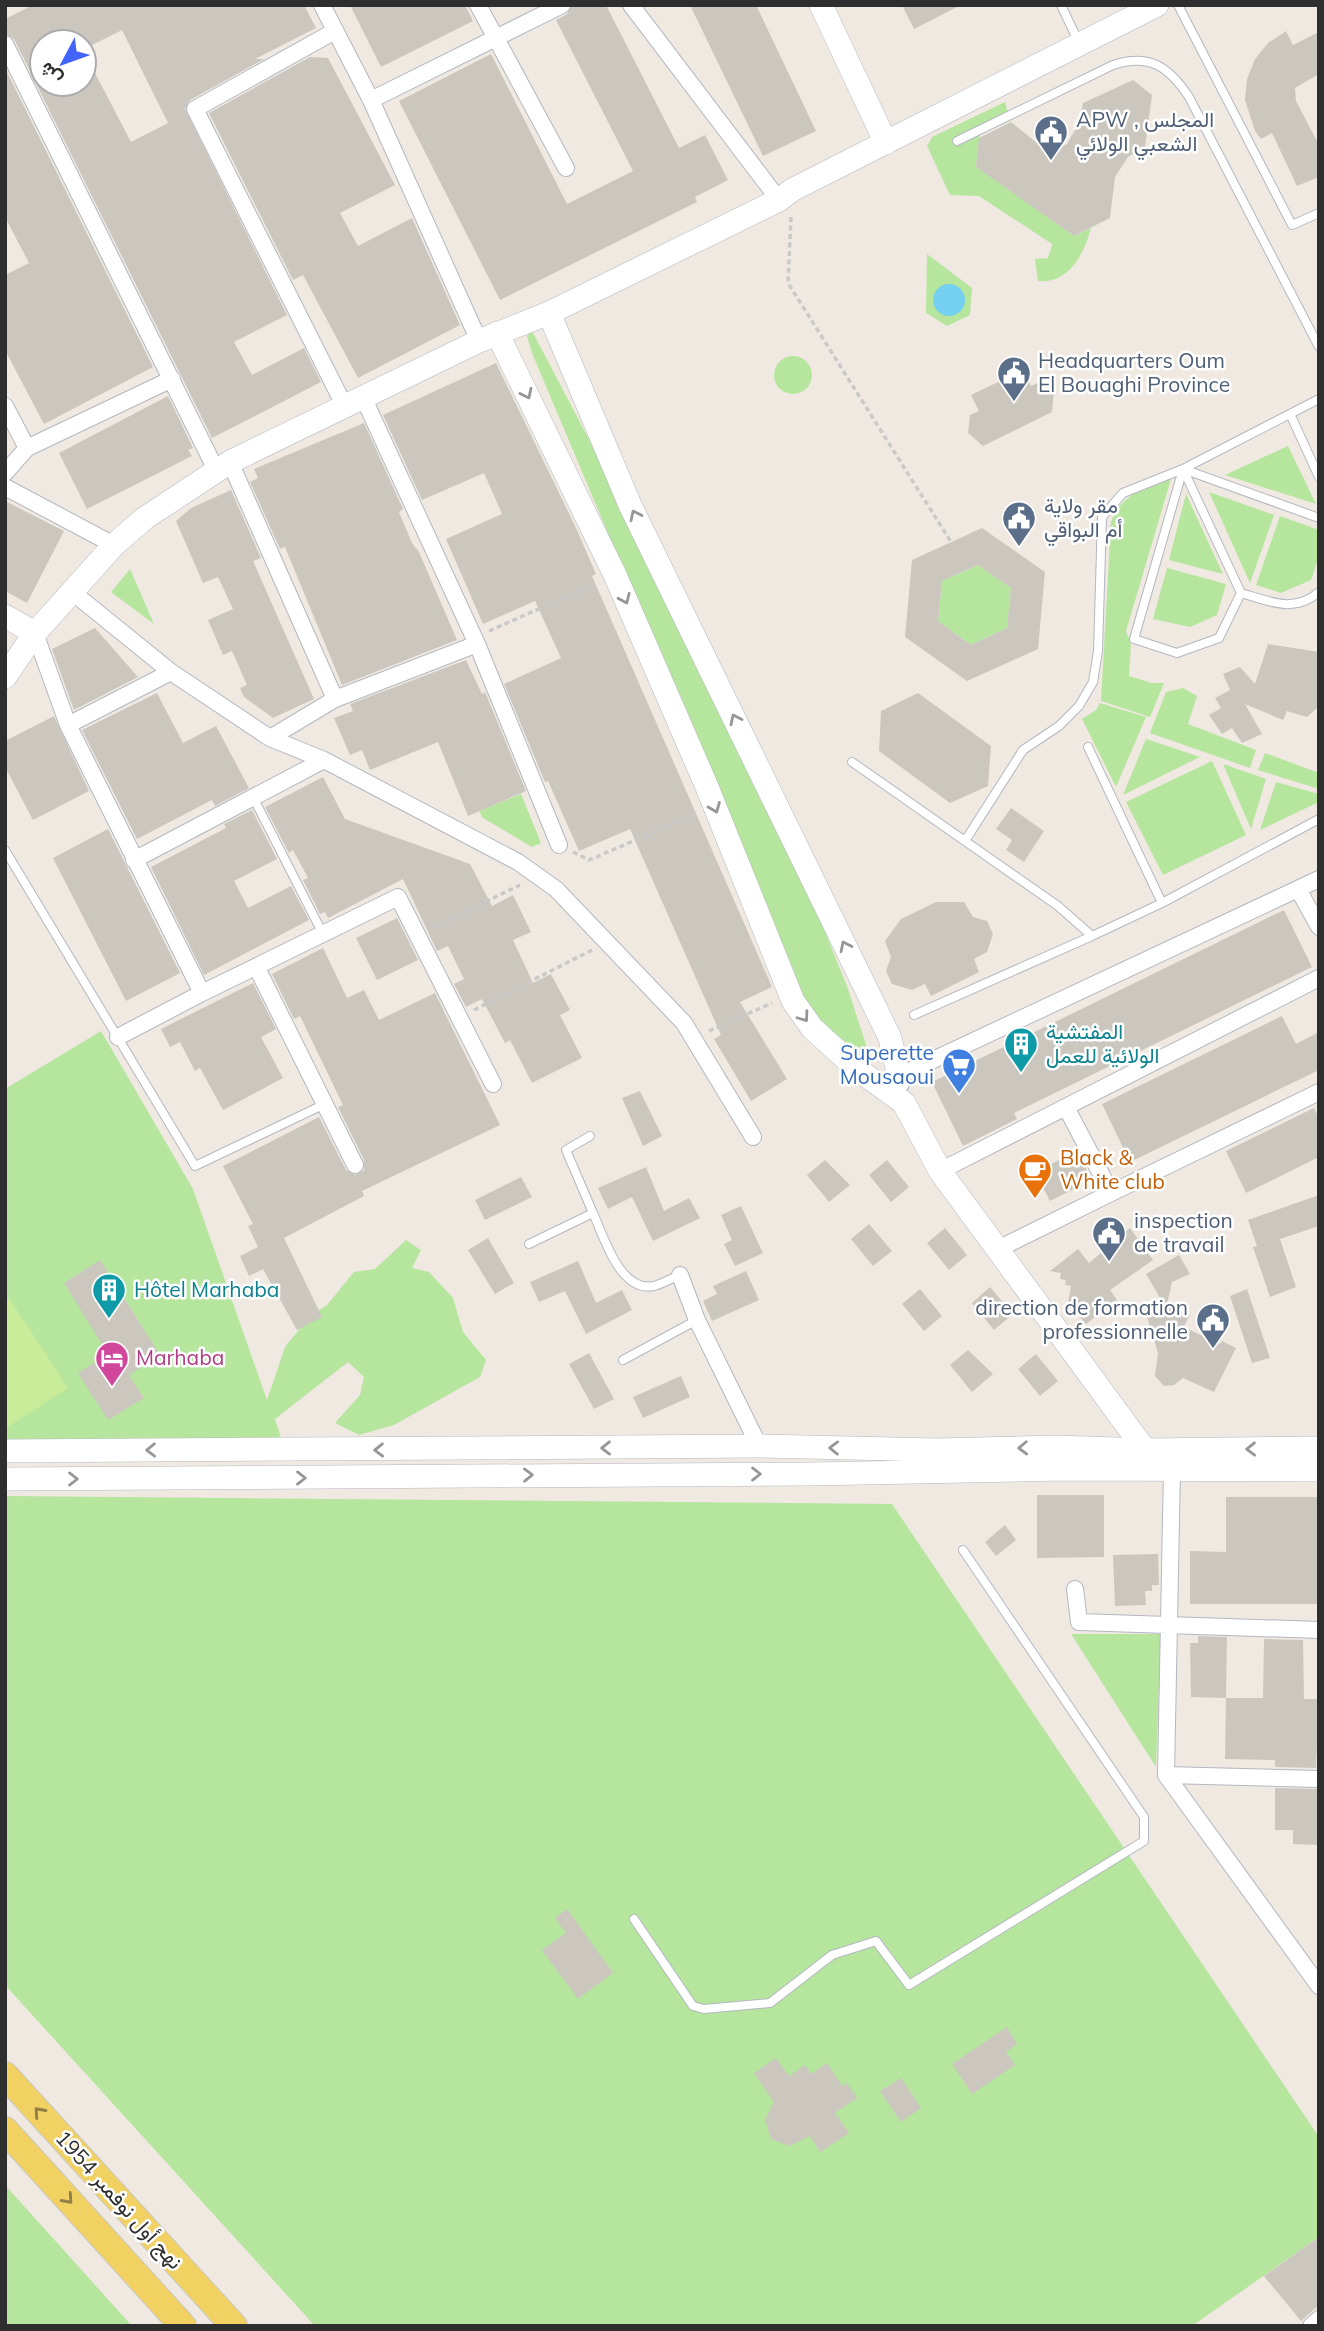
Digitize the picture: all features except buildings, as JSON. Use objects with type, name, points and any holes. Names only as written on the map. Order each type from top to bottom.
[{"type":"main road","points":[[821,5],[886,143]]},
{"type":"main road","points":[[5,677],[35,633],[114,545],[145,518],[224,467],[488,337],[549,313],[1157,5]]},
{"type":"main road","points":[[549,313],[630,505],[890,1038],[900,1076]]},
{"type":"main road","points":[[488,337],[615,575],[715,806],[790,995],[812,1028],[857,1069],[904,1103],[940,1171],[1145,1450]]},
{"type":"main road","points":[[5,616],[35,633]]},
{"type":"main road","points":[[5,1451],[759,1446],[1145,1450],[1319,1448]]},
{"type":"main road","points":[[5,1479],[1319,1470]]},
{"type":"main road","name":"نهج أول نوفمبر 1954","points":[[5,2075],[234,2326]]},
{"type":"main road","name":"نهج أول نوفمبر 1954","points":[[5,2130],[183,2326]]},
{"type":"street","points":[[322,5],[488,337]]},
{"type":"street","points":[[478,5],[566,168]]},
{"type":"street","points":[[371,100],[562,5]]},
{"type":"street","points":[[631,5],[785,195]]},
{"type":"street","points":[[335,31],[195,109],[354,403],[476,641],[559,845]]},
{"type":"street","points":[[5,44],[172,379],[224,467],[335,699]]},
{"type":"street","points":[[5,473],[27,448],[172,379]]},
{"type":"street","points":[[5,405],[27,448]]},
{"type":"street","points":[[5,487],[114,545]]},
{"type":"street","points":[[71,591],[172,672],[270,738],[324,760],[518,862],[556,888],[662,998],[694,1038],[753,1137]]},
{"type":"street","points":[[35,633],[68,725],[202,993]]},
{"type":"street","points":[[270,738],[335,699],[476,641]]},
{"type":"street","points":[[68,725],[172,672]]},
{"type":"street","points":[[134,860],[324,760]]},
{"type":"street","points":[[904,1103],[900,1076],[1319,879]]},
{"type":"street","points":[[1298,889],[1319,927]]},
{"type":"street","points":[[118,1037],[398,897],[493,1084]]},
{"type":"street","points":[[257,968],[355,1164]]},
{"type":"street","points":[[940,1171],[1319,978]]},
{"type":"street","points":[[996,1250],[1319,1092]]},
{"type":"street","points":[[1066,1107],[1111,1193]]},
{"type":"street","points":[[680,1275],[697,1320],[759,1446]]},
{"type":"street","points":[[1145,1450],[1172,1469],[1166,1775],[1319,1986]]},
{"type":"street","points":[[1075,1588],[1079,1622],[1319,1630]]},
{"type":"street","points":[[1166,1775],[1319,1779]]},
{"type":"street","points":[[1311,2326],[1319,2319]]},
{"type":"lane","points":[[1061,5],[1079,43]]},
{"type":"lane","points":[[1178,5],[1293,225],[1319,213]]},
{"type":"lane","points":[[957,141],[1113,65],[1138,60],[1162,65],[1189,97],[1319,347]]},
{"type":"lane","points":[[965,841],[1023,750],[1059,726],[1079,706],[1093,682],[1098,651],[1102,517],[1123,493],[1183,469],[1319,400]]},
{"type":"lane","points":[[1291,416],[1319,477]]},
{"type":"lane","points":[[1183,469],[1319,518]]},
{"type":"lane","points":[[1183,469],[1134,639],[1177,653],[1219,638],[1241,593]]},
{"type":"lane","points":[[1183,469],[1241,593],[1286,607],[1310,600],[1319,592]]},
{"type":"lane","points":[[1088,747],[1162,903]]},
{"type":"lane","points":[[852,762],[1058,906],[1092,936]]},
{"type":"lane","points":[[254,799],[323,934]]},
{"type":"lane","points":[[914,1015],[1162,903],[1319,819]]},
{"type":"lane","points":[[5,850],[195,1166],[325,1104]]},
{"type":"lane","points":[[590,1136],[566,1150],[623,1277],[644,1286],[654,1286],[680,1275]]},
{"type":"lane","points":[[529,1244],[593,1213]]},
{"type":"lane","points":[[623,1360],[697,1320]]},
{"type":"lane","points":[[634,1919],[693,2006],[704,2009],[770,2003],[832,1955],[876,1941],[909,1985],[1144,1841],[1144,1817],[963,1550]]},
{"type":"path","points":[[785,195],[788,282],[951,542]]},
{"type":"path","points":[[476,641],[615,575]]},
{"type":"path","points":[[559,845],[589,860],[715,806]]},
{"type":"path","points":[[418,936],[538,876]]},
{"type":"path","points":[[459,1017],[607,942]]},
{"type":"path","points":[[694,1038],[790,995]]},
{"type":"green space","points":[[1005,102],[1010,121],[980,134],[976,166],[1074,236],[1091,228],[1074,265],[1058,278],[1049,281],[1038,281],[1035,259],[1048,258],[1052,244],[979,196],[950,195],[927,146],[932,137]]},
{"type":"green space","points":[[927,254],[972,288],[970,315],[947,326],[926,313]]},
{"type":"green space","points":[[532,331],[612,483],[801,872],[848,989],[866,1045],[865,1058],[815,1017],[806,1003],[532,353],[527,336]]},
{"type":"green space","points":[[793,356],[807,361],[812,375],[807,389],[793,394],[779,389],[774,375],[779,361]]},
{"type":"green space","points":[[1288,446],[1316,504],[1225,475]]},
{"type":"green space","points":[[1171,479],[1126,631],[1131,644],[1129,676],[1152,683],[1164,683],[1150,717],[1101,701],[1111,522],[1121,505],[1135,493]]},
{"type":"green space","points":[[1209,492],[1274,515],[1250,583]]},
{"type":"green space","points":[[1186,494],[1223,574],[1169,560]]},
{"type":"green space","points":[[1280,516],[1319,530],[1319,556],[1311,580],[1281,593],[1256,585]]},
{"type":"green space","points":[[978,565],[1011,588],[1007,628],[971,645],[938,621],[942,581]]},
{"type":"green space","points":[[1167,568],[1226,584],[1217,615],[1190,627],[1153,619]]},
{"type":"green space","points":[[130,569],[154,624],[111,592]]},
{"type":"green space","points":[[1183,688],[1197,696],[1188,724],[1256,750],[1250,768],[1150,733],[1166,692]]},
{"type":"green space","points":[[1100,703],[1146,717],[1116,787],[1082,719],[1096,710]]},
{"type":"green space","points":[[1146,739],[1200,757],[1123,795]]},
{"type":"green space","points":[[1265,753],[1319,773],[1319,789],[1258,770]]},
{"type":"green space","points":[[1212,761],[1246,835],[1163,875],[1126,802]]},
{"type":"green space","points":[[1223,764],[1266,779],[1251,829]]},
{"type":"green space","points":[[1276,782],[1319,794],[1319,802],[1260,830]]},
{"type":"green space","points":[[521,794],[541,843],[532,847],[483,818],[479,811]]},
{"type":"green space","points":[[101,1031],[193,1189],[267,1400],[285,1347],[311,1315],[327,1305],[354,1272],[375,1269],[406,1240],[421,1250],[412,1268],[429,1272],[453,1298],[463,1332],[486,1360],[480,1377],[394,1425],[359,1435],[335,1423],[360,1395],[364,1377],[348,1362],[275,1419],[282,1441],[5,1443],[5,1089]]},
{"type":"green space","points":[[9,1298],[68,1388],[6,1428],[5,1300]]},
{"type":"green space","points":[[5,1496],[892,1504],[1319,2137],[1319,2237],[1192,2326],[315,2326],[5,1985]]},
{"type":"green space","points":[[1071,1634],[1161,1634],[1156,1767]]},
{"type":"green space","points":[[5,2185],[132,2326],[5,2326]]},
{"type":"water","points":[[949,284],[960,289],[965,300],[960,311],[949,316],[938,311],[933,300],[938,289]]},
{"type":"place","name":"APW , المجلس الشعبي الولائي","points":[[1051,162]]},
{"type":"place","name":"Headquarters Oum El Bouaghi Province","points":[[1014,403]]},
{"type":"place","name":"مقر ولاية أم البواقي","points":[[1019,548]]},
{"type":"place","name":"المفتشية الولائية للعمل","points":[[1021,1074]]},
{"type":"place","name":"Superette Mousaoui","points":[[959,1095]]},
{"type":"place","name":"Black & White club","points":[[1035,1200]]},
{"type":"place","name":"inspection de travail","points":[[1109,1263]]},
{"type":"place","name":"Hôtel Marhaba","points":[[109,1320]]},
{"type":"place","name":"direction de formation professionnelle","points":[[1213,1350]]},
{"type":"place","name":"Marhaba","points":[[112,1388]]}]
